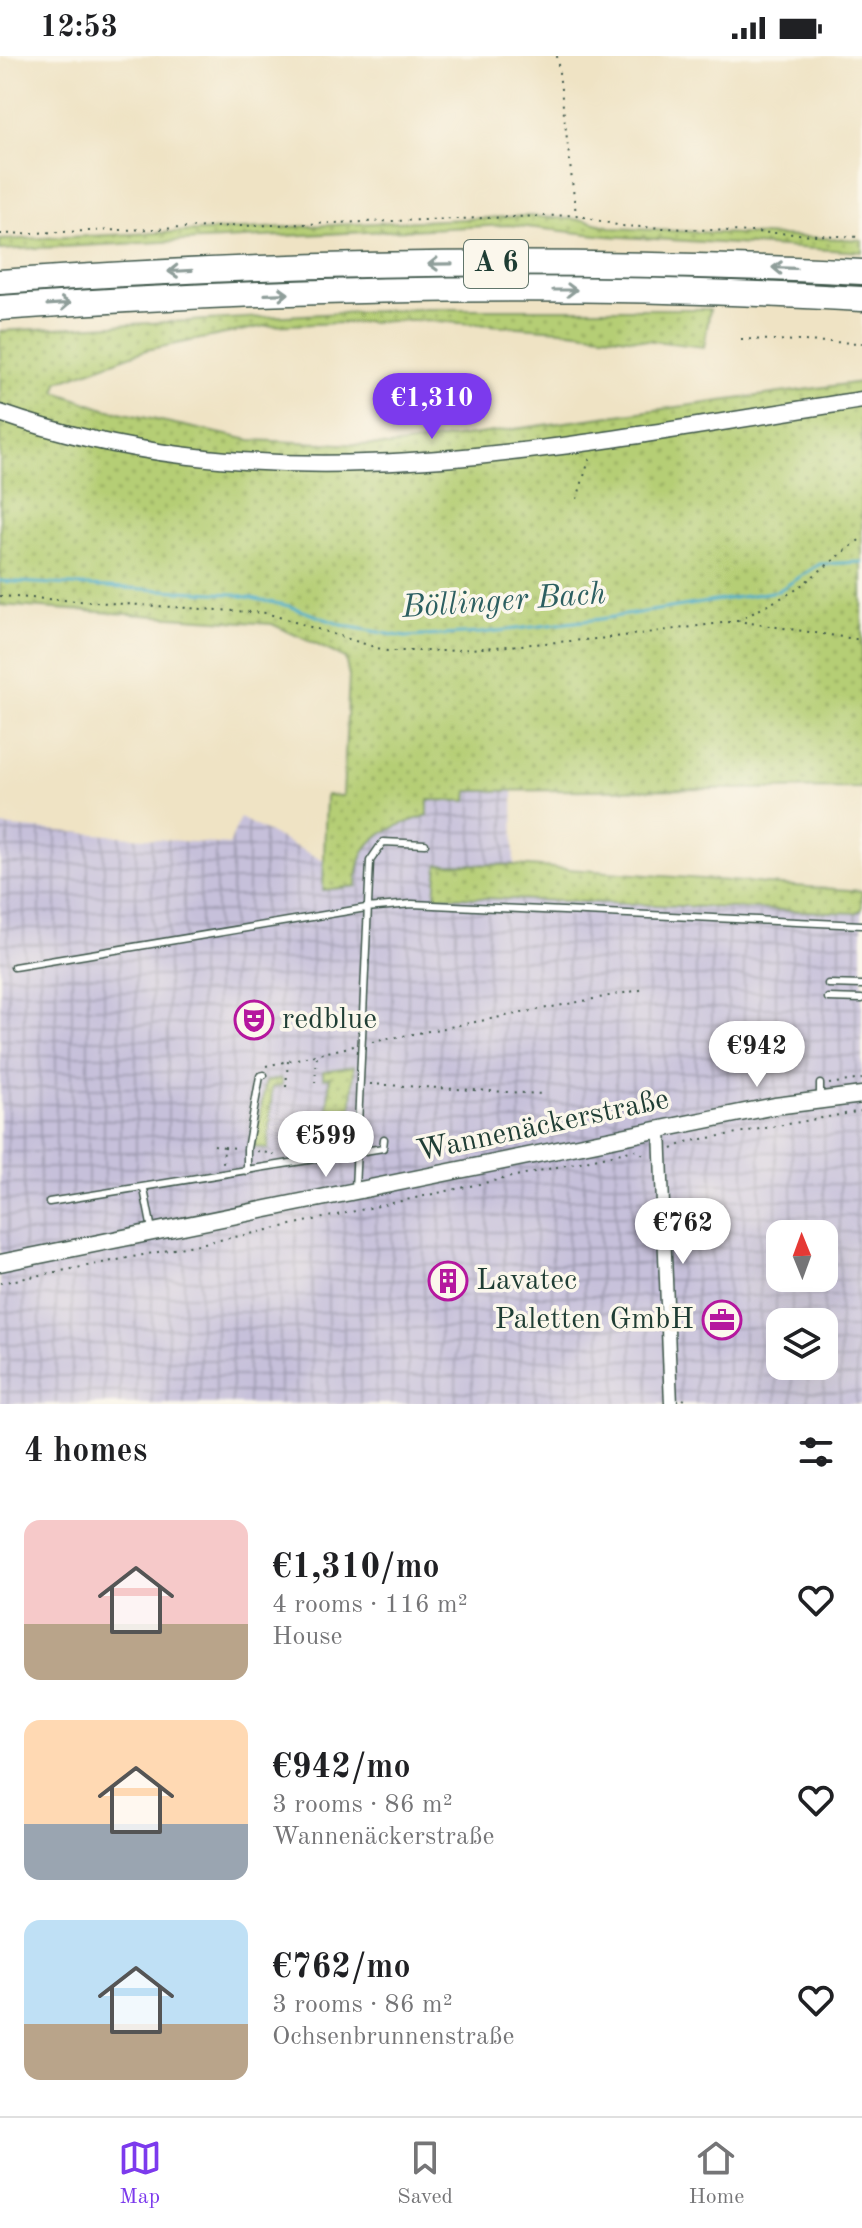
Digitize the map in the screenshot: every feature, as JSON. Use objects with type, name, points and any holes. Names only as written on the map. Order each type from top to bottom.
[{"type":"highway","name":"A 6","points":[[0,282],[376,265],[625,263],[862,272]]},
{"type":"highway","name":"A 6","points":[[0,308],[213,296],[483,290],[862,299]]},
{"type":"street","points":[[0,413],[56,433],[139,452],[243,464],[341,466],[458,459],[862,400]]},
{"type":"street","name":"Wannenäckerstraße","points":[[0,1263],[660,1130],[775,1106],[820,1092],[862,1095]]},
{"type":"street","points":[[660,1130],[671,1404]]},
{"type":"lane","points":[[355,1193],[370,861],[383,842],[425,844]]},
{"type":"lane","points":[[14,967],[366,908],[412,904],[862,925]]},
{"type":"lane","points":[[828,984],[862,985]]},
{"type":"lane","points":[[828,998],[862,999]]},
{"type":"lane","points":[[247,1171],[247,1149],[260,1076],[264,1075]]},
{"type":"lane","points":[[49,1202],[383,1148],[384,1139]]},
{"type":"lane","points":[[144,1189],[153,1233]]},
{"type":"path","points":[[557,56],[576,215]]},
{"type":"path","points":[[0,234],[576,215],[621,226],[862,237]]},
{"type":"path","points":[[741,339],[862,343]]},
{"type":"path","points":[[577,499],[587,476],[590,440]]},
{"type":"path","points":[[737,621],[794,591],[862,538]]},
{"type":"path","points":[[0,596],[266,613],[387,651],[458,650],[608,638],[737,621],[862,640]]},
{"type":"path","points":[[270,1064],[645,989]]},
{"type":"path","points":[[315,1083],[317,1054]]},
{"type":"path","points":[[286,1087],[288,1060]]},
{"type":"path","points":[[361,1084],[542,1094]]},
{"type":"path","points":[[0,1283],[250,1234],[635,1150],[647,1157],[660,1155],[686,1142],[862,1111]]},
{"type":"path","points":[[214,1145],[283,1155]]},
{"type":"path","points":[[213,1167],[223,1166],[224,1147]]},
{"type":"shaded area","points":[[468,790],[513,790],[514,865],[438,864],[436,896],[855,913],[862,909],[862,1404],[0,1404],[0,826],[229,845],[240,818],[324,861],[323,890],[357,861],[380,833],[428,815],[428,800],[467,801]]},
{"type":"green space","points":[[529,216],[585,220],[614,228],[862,240],[862,252],[607,236],[509,225],[0,250],[0,240]]},
{"type":"green space","points":[[418,309],[710,309],[704,347],[561,330],[418,320],[265,326],[146,350],[58,382],[56,392],[105,409],[250,440],[389,446],[862,382],[862,788],[468,791],[467,801],[428,800],[428,815],[377,837],[362,856],[357,886],[323,890],[326,795],[343,796],[349,676],[345,658],[272,624],[0,605],[0,331]]},
{"type":"green space","points":[[438,864],[514,865],[862,891],[862,909],[856,913],[435,896]]},
{"type":"green space","points":[[354,1066],[350,1140],[326,1144],[330,1077],[323,1078],[323,1071]]},
{"type":"green space","points":[[282,1079],[282,1085],[272,1087],[268,1149],[254,1147],[266,1081]]},
{"type":"waterway","name":"Böllinger Bach","points":[[0,581],[233,594],[289,606],[345,626],[405,637],[481,633],[600,619],[778,591],[820,564],[862,562]]},
{"type":"place","name":"redblue","points":[[254,1020]]},
{"type":"place","name":"Lavatec","points":[[448,1281]]},
{"type":"place","name":"Paletten GmbH","points":[[722,1320]]}]
